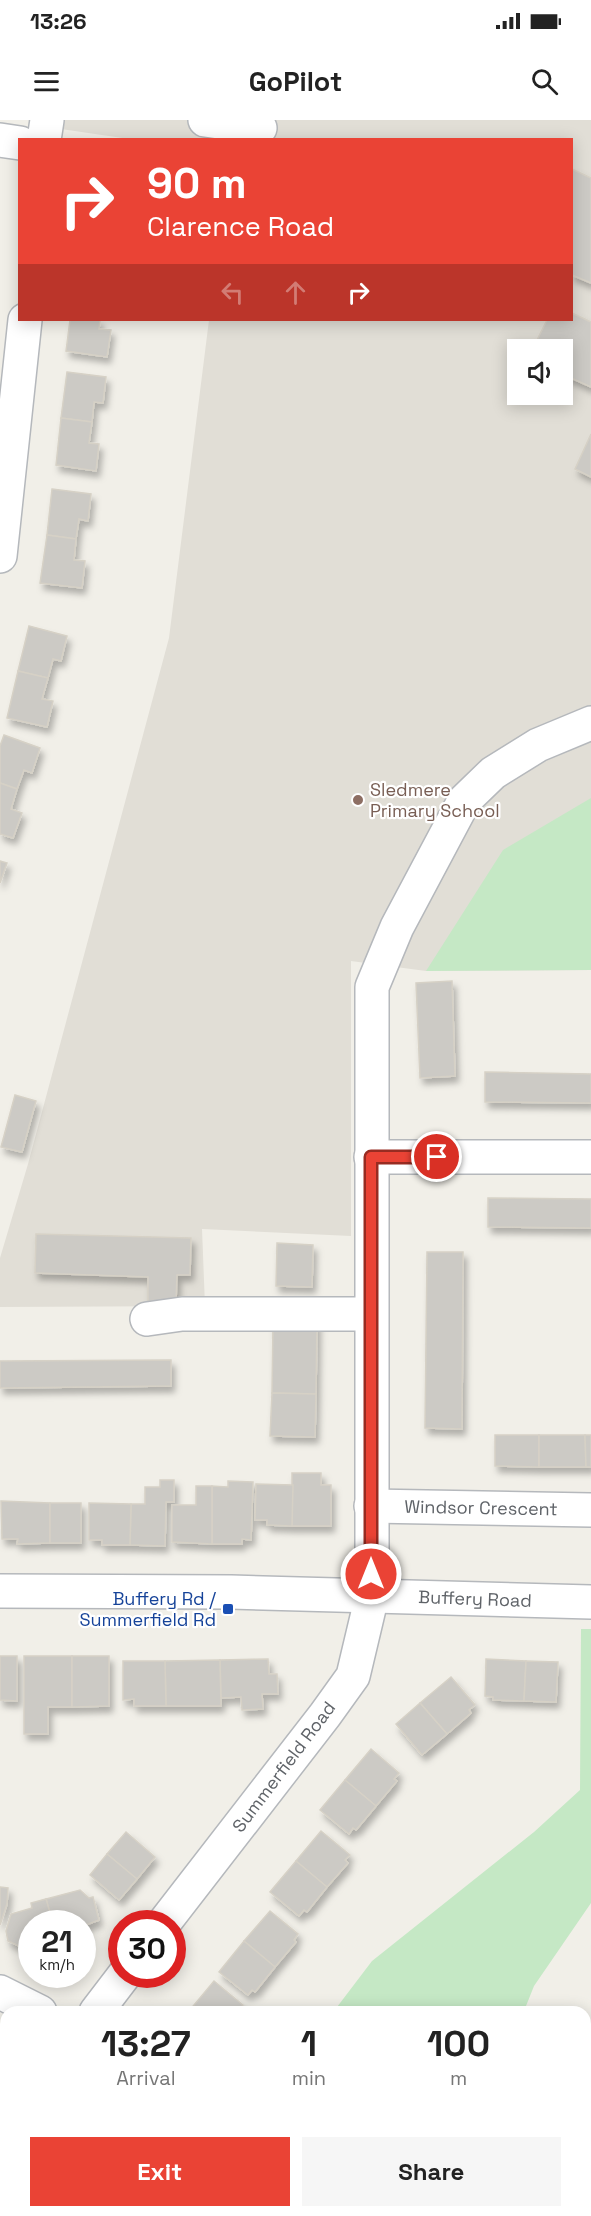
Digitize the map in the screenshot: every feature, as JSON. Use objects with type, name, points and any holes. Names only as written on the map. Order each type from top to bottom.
[{"type":"street","points":[[44,138],[47,120]]},
{"type":"street","points":[[205,120],[260,128]]},
{"type":"street","points":[[0,140],[18,143]]},
{"type":"street","points":[[1,550],[25,321]]},
{"type":"street","name":"Summerfield Road","points":[[174,1910],[325,1715],[352,1676],[372,1596],[372,987],[396,927],[464,801],[493,773],[538,745],[591,723]]},
{"type":"street","points":[[371,1157],[591,1157]]},
{"type":"street","points":[[147,1319],[182,1314],[371,1314]]},
{"type":"street","name":"Windsor Crescent","points":[[371,1506],[591,1510]]},
{"type":"street","name":"Buffery Road","points":[[0,1592],[231,1592],[591,1602]]},
{"type":"street","points":[[101,2006],[114,1988]]},
{"type":"street","points":[[0,1992],[28,2006]]},
{"type":"shaded area","name":"Sledmere Primary School","points":[[62,120],[591,120],[591,970],[426,971],[351,961],[351,1236],[202,1229],[205,1306],[0,1307],[0,1258],[28,1164],[169,638],[209,321],[573,321],[573,138],[122,138],[61,129]]},
{"type":"green space","points":[[591,798],[591,970],[426,971],[503,850]]},
{"type":"green space","points":[[581,1629],[591,1629],[591,1903],[534,1986],[526,2006],[338,2006],[372,1961],[534,1832],[580,1790]]},
{"type":"building","points":[[573,169],[591,178],[591,283],[573,275]]},
{"type":"building","points":[[573,313],[591,322],[591,387],[573,379],[573,339],[538,339],[546,321],[573,321]]},
{"type":"building","points":[[70,321],[100,321],[99,329],[111,330],[107,357],[66,351]]},
{"type":"building","points":[[67,372],[106,377],[103,403],[94,402],[92,422],[61,418]]},
{"type":"building","points":[[61,418],[92,422],[89,443],[99,444],[96,471],[56,465]]},
{"type":"building","points":[[591,434],[591,477],[575,469]]},
{"type":"building","points":[[52,489],[91,494],[88,521],[79,519],[76,539],[47,535]]},
{"type":"building","points":[[47,535],[76,539],[74,560],[85,561],[82,588],[40,583]]},
{"type":"building","points":[[29,626],[67,636],[61,661],[53,659],[48,678],[18,671]]},
{"type":"building","points":[[18,671],[48,678],[42,699],[53,701],[47,727],[7,718]]},
{"type":"building","points":[[4,735],[40,748],[32,773],[24,770],[17,789],[0,783],[0,746]]},
{"type":"building","points":[[0,783],[17,789],[11,809],[22,813],[13,838],[0,834]]},
{"type":"building","points":[[0,861],[7,863],[0,883]]},
{"type":"building","points":[[452,981],[455,1076],[420,1078],[416,983]]},
{"type":"building","points":[[485,1072],[591,1074],[591,1103],[485,1102]]},
{"type":"building","points":[[15,1095],[36,1101],[22,1152],[1,1147]]},
{"type":"building","points":[[488,1198],[591,1199],[591,1228],[488,1227]]},
{"type":"building","points":[[36,1234],[191,1238],[190,1275],[177,1275],[176,1302],[148,1301],[148,1277],[35,1273]]},
{"type":"building","points":[[277,1243],[313,1245],[312,1287],[276,1286]]},
{"type":"building","points":[[427,1252],[463,1252],[462,1429],[425,1428]]},
{"type":"building","points":[[273,1321],[317,1322],[316,1394],[272,1393]]},
{"type":"building","points":[[171,1360],[171,1386],[0,1388],[0,1361]]},
{"type":"building","points":[[272,1393],[316,1394],[315,1437],[270,1436]]},
{"type":"building","points":[[495,1435],[539,1435],[539,1467],[495,1466]]},
{"type":"building","points":[[539,1435],[585,1435],[586,1467],[539,1467]]},
{"type":"building","points":[[585,1435],[591,1435],[591,1467],[586,1467]]},
{"type":"building","points":[[292,1473],[321,1473],[321,1485],[331,1485],[331,1526],[292,1526]]},
{"type":"building","points":[[160,1480],[174,1480],[174,1502],[166,1502],[165,1546],[130,1545],[131,1504],[145,1504],[145,1487],[160,1487]]},
{"type":"building","points":[[228,1481],[253,1482],[251,1540],[242,1539],[242,1544],[212,1544],[212,1486],[228,1487]]},
{"type":"building","points":[[256,1484],[293,1485],[292,1526],[267,1525],[267,1520],[255,1520]]},
{"type":"building","points":[[196,1486],[212,1486],[212,1544],[172,1542],[172,1505],[196,1505]]},
{"type":"building","points":[[1,1501],[50,1503],[50,1543],[17,1544],[18,1539],[2,1539]]},
{"type":"building","points":[[50,1503],[81,1503],[81,1543],[50,1543]]},
{"type":"building","points":[[89,1503],[131,1504],[130,1545],[102,1545],[102,1540],[89,1540]]},
{"type":"building","points":[[0,1656],[17,1656],[17,1701],[0,1700]]},
{"type":"building","points":[[24,1656],[72,1656],[72,1707],[48,1707],[48,1734],[24,1734]]},
{"type":"building","points":[[72,1656],[109,1656],[109,1706],[72,1707]]},
{"type":"building","points":[[268,1659],[269,1674],[277,1674],[278,1694],[262,1694],[263,1709],[242,1710],[241,1697],[221,1698],[220,1660]]},
{"type":"building","points":[[486,1659],[526,1661],[524,1701],[493,1700],[493,1697],[485,1696]]},
{"type":"building","points":[[220,1660],[221,1706],[166,1706],[165,1661]]},
{"type":"building","points":[[123,1661],[165,1661],[166,1706],[134,1706],[134,1699],[123,1700]]},
{"type":"building","points":[[526,1661],[558,1662],[556,1702],[524,1701]]},
{"type":"building","points":[[451,1677],[475,1705],[469,1710],[471,1713],[447,1734],[420,1703]]},
{"type":"building","points":[[420,1703],[447,1734],[422,1755],[396,1724]]},
{"type":"building","points":[[371,1749],[399,1773],[394,1779],[397,1781],[376,1806],[345,1780]]},
{"type":"building","points":[[345,1780],[376,1806],[356,1830],[353,1828],[349,1834],[320,1810]]},
{"type":"building","points":[[321,1831],[350,1855],[345,1860],[348,1863],[327,1887],[296,1861]]},
{"type":"building","points":[[126,1832],[155,1857],[137,1879],[107,1854]]},
{"type":"building","points":[[107,1854],[137,1879],[119,1900],[90,1875]]},
{"type":"building","points":[[296,1861],[327,1887],[307,1912],[304,1910],[299,1916],[270,1892]]},
{"type":"building","points":[[0,1887],[8,1888],[7,1904],[0,1925]]},
{"type":"building","points":[[80,1890],[89,1898],[93,1897],[99,1920],[96,1921],[96,1910],[49,1910],[46,1899]]},
{"type":"building","points":[[46,1899],[49,1910],[25,1910],[32,1908],[31,1903]]},
{"type":"building","points":[[270,1911],[298,1934],[294,1940],[296,1942],[275,1967],[244,1941]]},
{"type":"building","points":[[18,1912],[18,1946],[8,1941],[6,1931],[11,1914]]},
{"type":"building","points":[[244,1941],[275,1967],[255,1992],[252,1990],[248,1995],[219,1972]]},
{"type":"building","points":[[214,1981],[243,2005],[242,2006],[193,2006]]},
{"type":"place","name":"Sledmere Primary School","points":[[358,800]]},
{"type":"place","name":"Buffery Rd / Summerfield Rd","points":[[228,1609]]},
{"type":"route","points":[[371,1574],[371,1157],[437,1157]]}]
